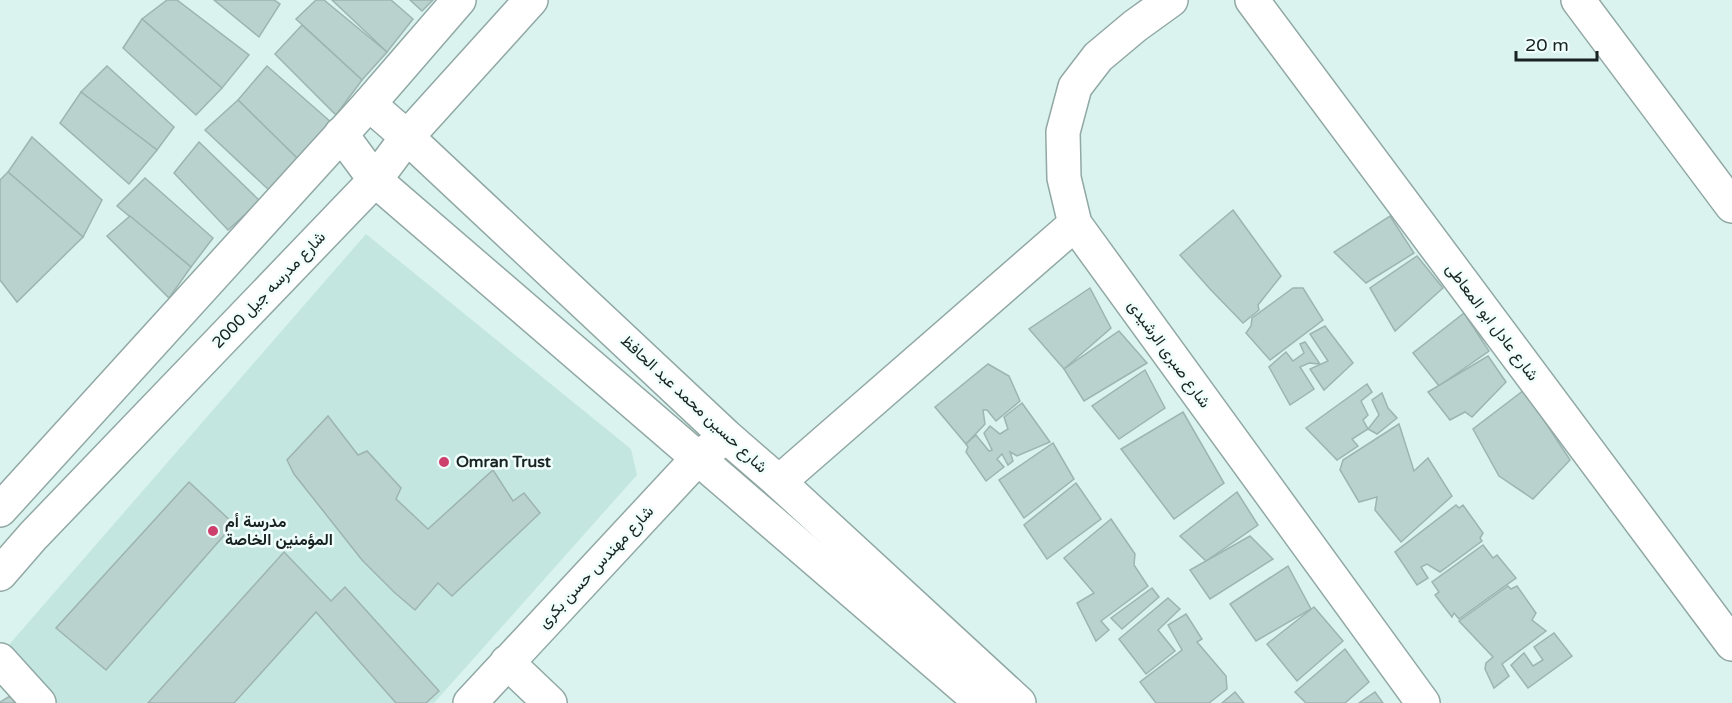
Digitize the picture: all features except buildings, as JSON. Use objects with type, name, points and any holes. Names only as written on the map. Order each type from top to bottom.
[{"type":"street","points":[[0,510],[369,104],[459,0]]},
{"type":"street","name":"شارع مدرسه جيل 2000","points":[[0,574],[33,536],[375,180],[407,137],[531,0]]},
{"type":"street","name":"شارع صبرى الرشيدى","points":[[1171,0],[1098,57],[1075,87],[1063,132],[1064,178],[1075,224],[1423,703]]},
{"type":"street","name":"شارع عادل ابو المعاطى","points":[[1252,0],[1732,644]]},
{"type":"street","points":[[1578,0],[1732,206]]},
{"type":"street","name":"شارع حسين محمد عبد الحافظ","points":[[369,104],[726,436],[1019,703]]},
{"type":"street","points":[[341,134],[375,180],[982,703]]},
{"type":"street","points":[[779,482],[1075,224]]},
{"type":"street","name":"شارع مهندس حسن بكرى","points":[[470,703],[698,458],[726,436]]},
{"type":"street","points":[[0,660],[39,703]]},
{"type":"street","points":[[507,662],[550,703]]},
{"type":"shaded area","points":[[366,234],[631,449],[637,475],[434,703],[58,703],[7,647]]},
{"type":"place","name":"Omran Trust","points":[[444,462]]},
{"type":"place","name":"مدرسة أم المؤمنين الخاصة","points":[[213,531]]}]
